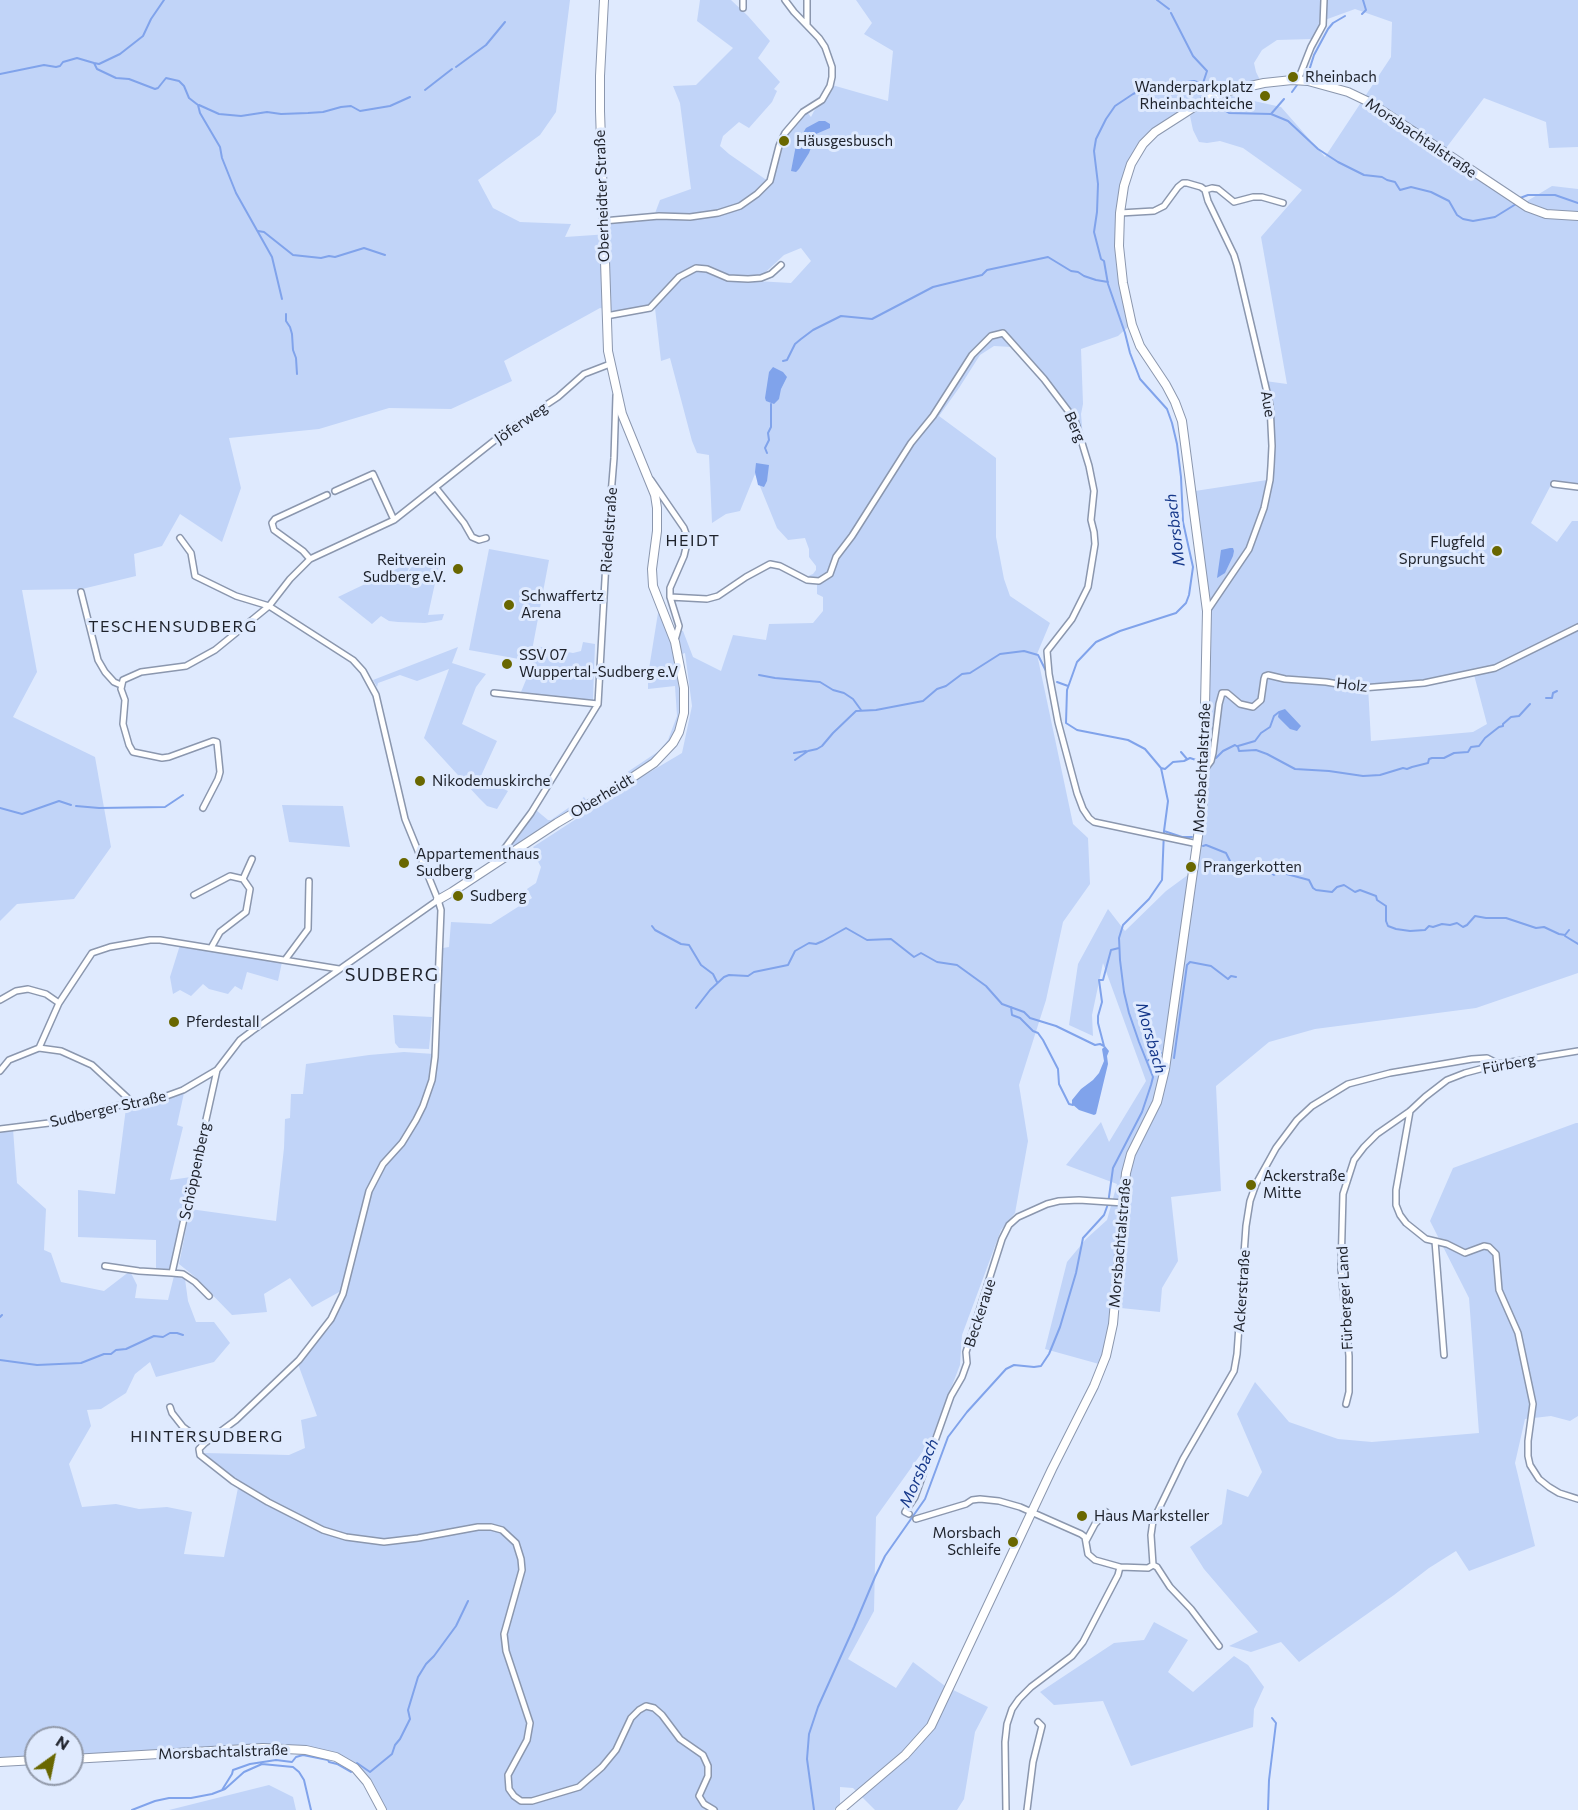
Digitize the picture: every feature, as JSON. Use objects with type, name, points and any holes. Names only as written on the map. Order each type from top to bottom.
[{"type":"main road","name":"Oberheidter Straße","points":[[604,0],[600,76],[603,221],[606,316],[610,364],[616,391]]},
{"type":"main road","name":"Morsbachtalstraße","points":[[840,1810],[917,1744],[931,1726],[1089,1395],[1106,1356],[1113,1324],[1126,1173],[1131,1155],[1157,1102],[1163,1081],[1198,844],[1205,769],[1207,611],[1182,421],[1166,385],[1140,346],[1132,325],[1120,264],[1122,193],[1135,156],[1150,136],[1166,124],[1214,97],[1252,85],[1298,80],[1329,86],[1369,102],[1522,204],[1546,214],[1578,216]]},
{"type":"main road","name":"Oberheidt","points":[[438,900],[557,822],[618,788],[654,763],[668,750],[679,732],[684,713],[684,688],[675,642],[653,586],[652,569],[657,531],[656,495],[625,423],[616,391]]},
{"type":"main road","name":"Morsbachtalstraße","points":[[84,1758],[263,1748],[306,1750],[336,1757],[355,1768],[367,1782],[382,1810]]},
{"type":"main road","points":[[0,1762],[24,1761]]},
{"type":"street","points":[[742,8],[743,0]]},
{"type":"street","points":[[603,221],[659,216],[690,217],[718,213],[740,206],[770,181],[785,134],[803,112],[822,100],[830,86],[832,67],[819,38],[785,0]]},
{"type":"street","points":[[807,0],[807,25]]},
{"type":"street","points":[[1298,80],[1311,47],[1323,25],[1324,0]]},
{"type":"street","points":[[1120,213],[1154,211],[1164,206],[1183,183],[1205,190],[1218,189],[1234,202],[1262,197],[1283,203]]},
{"type":"street","name":"Aue","points":[[1205,190],[1237,265],[1270,405],[1272,446],[1267,495],[1253,540],[1207,611]]},
{"type":"street","points":[[606,316],[650,308],[679,277],[696,268],[707,269],[728,278],[748,279],[762,278],[781,266]]},
{"type":"street","name":"Berg","points":[[670,597],[707,599],[718,596],[770,564],[780,566],[807,580],[819,580],[830,574],[836,557],[972,355],[991,336],[1003,333],[1070,411],[1081,437],[1094,491],[1091,520],[1095,544],[1089,580],[1072,619],[1047,651],[1058,722],[1077,793],[1089,818],[1094,822],[1198,844]]},
{"type":"street","name":"Jöferweg","points":[[269,606],[290,579],[310,560],[393,520],[504,433],[558,397],[584,374],[610,364]]},
{"type":"street","name":"Riedelstraße","points":[[501,859],[505,848],[531,813],[598,704],[614,458],[616,391]]},
{"type":"street","points":[[335,491],[373,474],[393,520]]},
{"type":"street","name":"Oberheidt","points":[[648,475],[681,523],[688,538],[684,556],[670,588],[670,597],[679,626],[675,642]]},
{"type":"street","points":[[1554,484],[1578,488]]},
{"type":"street","points":[[436,488],[464,523],[472,537],[479,540],[486,538]]},
{"type":"street","points":[[310,560],[303,551],[274,530],[272,523],[275,519],[327,495]]},
{"type":"street","points":[[180,538],[190,553],[195,576],[236,596],[269,606],[353,660],[363,671],[376,695],[405,819],[441,910],[432,1080],[416,1120],[402,1143],[383,1164],[369,1191],[343,1294],[331,1319],[299,1360],[236,1420],[205,1443],[199,1449],[200,1455],[233,1481],[268,1502],[323,1530],[346,1537],[384,1542],[478,1527],[502,1530],[516,1543],[521,1559],[522,1570],[504,1634],[506,1651],[530,1722],[527,1740],[508,1775],[509,1789],[514,1796],[521,1801],[532,1801],[579,1787],[609,1759],[616,1750],[631,1718],[646,1706],[654,1708],[680,1740],[703,1755],[708,1766],[708,1776],[699,1796],[704,1804],[714,1810]]},
{"type":"street","points":[[81,592],[98,660],[114,682],[121,685]]},
{"type":"street","points":[[203,807],[220,772],[217,742],[213,741],[162,758],[133,752],[123,724],[125,700],[121,685],[123,680],[141,672],[186,666],[215,650],[269,606]]},
{"type":"street","name":"Holz","points":[[1205,769],[1212,761],[1214,753],[1222,693],[1227,693],[1240,704],[1253,707],[1261,700],[1264,680],[1268,675],[1362,688],[1424,683],[1495,668],[1578,627]]},
{"type":"street","points":[[494,693],[598,704]]},
{"type":"street","points":[[243,879],[252,859]]},
{"type":"street","points":[[194,896],[230,876],[243,879],[250,889],[246,912],[220,932],[211,948]]},
{"type":"street","points":[[285,960],[308,929],[309,882]]},
{"type":"street","name":"Sudberger Straße","points":[[0,1129],[49,1123],[132,1101],[161,1098],[183,1090],[217,1070],[240,1040],[438,900]]},
{"type":"street","points":[[39,1048],[59,1003],[92,953],[110,947],[150,940],[339,969]]},
{"type":"street","points":[[0,1000],[16,991],[28,989],[46,994],[59,1003]]},
{"type":"street","points":[[0,1071],[9,1060],[39,1048],[61,1051],[92,1065],[132,1101]]},
{"type":"street","name":"Fürberg","points":[[1410,1111],[1448,1080],[1465,1073],[1499,1064],[1575,1051],[1578,1057]]},
{"type":"street","name":"Ackerstraße","points":[[1153,1565],[1151,1535],[1153,1521],[1183,1459],[1234,1371],[1250,1201],[1256,1184],[1276,1148],[1297,1120],[1312,1106],[1348,1084],[1390,1073],[1472,1059],[1487,1058],[1499,1064]]},
{"type":"street","name":"Schöppenberg","points":[[172,1273],[217,1070]]},
{"type":"street","points":[[1410,1111],[1396,1190],[1396,1205],[1406,1223],[1426,1239],[1447,1244],[1465,1253],[1484,1246],[1490,1247],[1496,1254],[1499,1290],[1518,1333],[1533,1404],[1528,1441],[1530,1465],[1539,1479],[1549,1487],[1578,1499]]},
{"type":"street","name":"Fürberger Land","points":[[1346,1404],[1349,1356],[1341,1269],[1343,1194],[1354,1161],[1364,1147],[1377,1134],[1410,1111]]},
{"type":"street","name":"Beckeraue","points":[[907,1513],[915,1497],[951,1396],[967,1363],[966,1352],[1002,1239],[1009,1225],[1018,1217],[1059,1201],[1124,1203]]},
{"type":"street","points":[[1435,1241],[1444,1355]]},
{"type":"street","points":[[105,1266],[183,1274],[209,1296]]},
{"type":"street","points":[[170,1407],[183,1427],[205,1443]]},
{"type":"street","points":[[916,1519],[980,1499],[1010,1503],[1075,1530],[1083,1535],[1090,1557],[1098,1562],[1120,1567],[1148,1568],[1153,1565],[1157,1567],[1170,1587],[1191,1609],[1219,1646]]},
{"type":"street","points":[[1086,1541],[1095,1524],[1106,1512]]},
{"type":"street","points":[[1006,1810],[1006,1724],[1012,1709],[1031,1687],[1072,1656],[1083,1642],[1120,1567]]},
{"type":"street","points":[[1027,1810],[1041,1726],[1038,1722]]},
{"type":"shaded area","points":[[0,0],[570,0],[556,112],[540,135],[478,180],[493,208],[520,222],[571,224],[565,237],[609,234],[610,218],[654,216],[660,200],[691,189],[680,103],[673,86],[696,85],[733,48],[697,21],[700,0],[731,0],[770,41],[758,58],[780,82],[774,89],[777,91],[772,102],[749,128],[739,122],[723,136],[720,146],[768,179],[774,174],[784,139],[806,111],[811,117],[828,95],[832,85],[888,101],[893,51],[864,34],[872,23],[856,0],[1578,0],[1578,147],[1549,148],[1546,122],[1484,98],[1440,156],[1519,206],[1552,186],[1578,189],[1578,487],[1552,483],[1531,523],[1557,542],[1572,521],[1578,521],[1578,973],[1476,1008],[1315,1029],[1269,1042],[1216,1086],[1221,1191],[1171,1197],[1178,1261],[1162,1288],[1160,1312],[1111,1307],[1110,1325],[1099,1364],[1045,1349],[1067,1262],[1086,1239],[1107,1220],[1117,1184],[1066,1165],[1101,1122],[1109,1142],[1146,1081],[1103,963],[1092,1015],[1093,1036],[1069,1025],[1078,964],[1108,909],[1125,931],[1166,891],[1196,869],[1210,611],[1195,491],[1267,480],[1273,446],[1265,381],[1287,384],[1261,237],[1302,190],[1243,148],[1220,141],[1199,142],[1190,116],[1227,95],[1281,107],[1325,157],[1391,57],[1392,22],[1355,9],[1322,21],[1312,39],[1277,40],[1262,50],[1254,63],[1260,80],[1225,89],[1200,99],[1165,122],[1141,143],[1119,213],[1129,326],[1118,336],[1081,349],[1083,438],[1076,419],[1061,396],[1040,372],[1012,347],[994,346],[980,355],[939,416],[996,458],[996,537],[1004,579],[1010,596],[1050,623],[1037,654],[1073,824],[1088,838],[1090,884],[1063,922],[1046,1000],[1019,1085],[1028,1141],[1015,1213],[1001,1230],[962,1335],[960,1365],[931,1440],[876,1517],[874,1611],[848,1659],[896,1688],[913,1662],[945,1686],[988,1707],[975,1732],[964,1799],[957,1810],[875,1810],[853,1788],[840,1787],[840,1806],[834,1810],[383,1810],[354,1764],[345,1758],[308,1747],[271,1744],[84,1760],[84,1726],[24,1726],[24,1765],[0,1766],[0,1131],[13,1129],[17,1183],[46,1209],[44,1250],[51,1253],[61,1282],[104,1291],[130,1271],[137,1285],[135,1298],[168,1300],[174,1276],[185,1279],[188,1301],[196,1322],[214,1322],[230,1343],[214,1362],[156,1377],[150,1362],[135,1374],[126,1393],[101,1409],[87,1410],[91,1426],[69,1464],[82,1507],[116,1504],[139,1509],[167,1507],[192,1512],[184,1554],[224,1557],[239,1483],[204,1453],[289,1455],[305,1448],[301,1420],[317,1416],[298,1364],[331,1326],[352,1268],[347,1267],[341,1291],[312,1307],[290,1278],[264,1294],[267,1312],[232,1315],[179,1264],[190,1209],[276,1221],[285,1119],[290,1118],[291,1094],[303,1094],[306,1064],[404,1052],[434,1054],[439,1037],[443,948],[449,947],[451,922],[491,924],[532,898],[527,889],[536,883],[541,867],[535,856],[538,854],[533,847],[682,753],[692,706],[685,653],[682,654],[679,642],[680,630],[683,631],[693,657],[721,671],[733,635],[766,640],[769,624],[813,623],[823,611],[823,597],[817,594],[817,583],[808,576],[813,574],[816,566],[809,557],[805,538],[788,540],[777,528],[755,474],[740,511],[726,514],[712,523],[709,455],[697,453],[670,358],[661,361],[655,308],[614,311],[600,308],[504,361],[512,381],[451,409],[389,408],[319,429],[229,438],[241,488],[222,542],[180,514],[162,546],[134,554],[136,576],[82,589],[22,590],[37,672],[13,717],[95,757],[111,847],[74,899],[17,904],[0,921]],"holes":[[[801,248],[811,261],[791,283],[756,281],[784,255]],[[1473,671],[1487,724],[1473,732],[1371,741],[1368,686],[1423,681]]]},
{"type":"shaded area","name":"Schwaffertz Arena","points":[[489,549],[549,560],[530,661],[469,650]]},
{"type":"shaded area","points":[[418,559],[439,565],[428,615],[444,614],[442,620],[425,623],[398,622],[389,621],[381,616],[372,624],[338,597],[411,562],[407,573]]},
{"type":"shaded area","points":[[658,613],[668,632],[676,665],[680,697],[678,725],[671,742],[651,761],[623,779],[620,777],[659,751],[668,740],[677,716],[675,686],[648,689],[648,675]]},
{"type":"shaded area","points":[[583,642],[595,644],[593,700],[521,692],[528,675],[531,674],[536,646],[573,653],[581,651]]},
{"type":"shaded area","points":[[458,647],[452,663],[486,674],[476,687],[462,724],[497,741],[480,778],[508,791],[497,809],[487,806],[424,738],[449,669],[417,681],[400,675],[378,683],[377,687],[373,680]]},
{"type":"shaded area","points":[[584,797],[587,801],[513,847],[512,844],[536,810],[551,820]]},
{"type":"shaded area","points":[[282,805],[343,806],[350,847],[289,842]]},
{"type":"shaded area","points":[[180,945],[282,962],[278,981],[247,972],[242,990],[235,986],[228,994],[209,989],[203,984],[191,996],[180,990],[173,994],[170,977]]},
{"type":"shaded area","points":[[393,1015],[432,1017],[429,1049],[399,1048],[395,1043]]},
{"type":"shaded area","points":[[184,1093],[177,1125],[183,1127],[170,1180],[191,1177],[171,1270],[156,1269],[156,1240],[78,1237],[78,1190],[115,1194],[126,1108],[164,1101]]},
{"type":"shaded area","points":[[1578,1123],[1578,1416],[1570,1421],[1551,1416],[1525,1419],[1515,1463],[1535,1546],[1469,1571],[1456,1551],[1299,1662],[1281,1642],[1251,1652],[1229,1646],[1258,1632],[1204,1569],[1190,1547],[1222,1524],[1227,1489],[1248,1497],[1262,1472],[1237,1414],[1255,1382],[1289,1422],[1338,1439],[1372,1442],[1479,1433],[1469,1298],[1430,1221],[1453,1168]]},
{"type":"shaded area","points":[[1154,1622],[1188,1640],[1168,1672],[1193,1692],[1234,1656],[1248,1665],[1264,1687],[1254,1709],[1253,1727],[1131,1766],[1103,1701],[1054,1705],[1040,1692],[1114,1643],[1144,1640]]},
{"type":"shaded area","points":[[269,1785],[293,1797],[296,1810],[169,1810]]},
{"type":"water","points":[[819,121],[830,124],[830,128],[816,134],[809,153],[799,169],[796,172],[791,171],[796,145],[806,128]]},
{"type":"water","points":[[773,367],[787,377],[779,399],[774,404],[766,401],[765,398],[769,372]]},
{"type":"water","points":[[756,463],[769,465],[764,487],[758,485],[755,472]]},
{"type":"water","points":[[1233,548],[1233,556],[1225,573],[1217,578],[1221,550]]},
{"type":"water","points":[[1285,709],[1301,726],[1297,731],[1290,729],[1278,717],[1279,711]]},
{"type":"water","points":[[1105,1046],[1109,1051],[1108,1064],[1094,1115],[1079,1110],[1072,1104],[1072,1100],[1099,1073],[1104,1061],[1102,1049]]},
{"type":"waterway","points":[[94,63],[99,64],[120,54],[143,36],[164,0]]},
{"type":"waterway","points":[[1157,0],[1169,9]]},
{"type":"waterway","name":"Rheinbach","points":[[1362,14],[1366,10],[1363,0]]},
{"type":"waterway","points":[[1171,13],[1193,56],[1207,71],[1203,83]]},
{"type":"waterway","name":"Rheinbach","points":[[1308,74],[1314,55],[1328,29],[1345,16]]},
{"type":"waterway","points":[[456,67],[486,45],[505,22]]},
{"type":"waterway","points":[[0,74],[44,65],[56,67],[63,62],[77,58],[94,63],[97,69],[116,78],[129,79],[155,89],[166,78],[179,81],[189,98],[198,105],[200,113],[220,147],[236,193],[272,257],[282,299]]},
{"type":"waterway","points":[[425,90],[452,69]]},
{"type":"waterway","name":"Morsbach","points":[[814,1810],[807,1759],[809,1734],[818,1707],[875,1577],[885,1556],[925,1499],[948,1437],[967,1412],[1006,1369],[1014,1365],[1041,1366],[1049,1354],[1060,1327],[1076,1273],[1083,1238],[1104,1215],[1108,1204],[1113,1168],[1142,1112],[1153,1077],[1129,1013],[1124,992],[1119,938],[1123,925],[1149,899],[1162,880],[1168,801],[1161,768],[1145,749],[1128,740],[1077,730],[1066,723],[1067,690],[1077,662],[1096,642],[1120,631],[1176,613],[1186,603],[1189,595],[1193,567],[1183,522],[1181,477],[1172,423],[1167,409],[1140,379],[1108,284],[1104,261],[1101,259],[1094,232],[1098,184],[1094,151],[1096,139],[1106,119],[1115,106],[1133,94],[1146,88],[1194,81],[1203,84],[1212,93]]},
{"type":"waterway","name":"Rheinbach","points":[[1292,92],[1297,85]]},
{"type":"waterway","points":[[199,105],[219,114],[241,116],[267,112],[281,114],[323,112],[351,106],[360,111],[390,106],[410,97]]},
{"type":"waterway","name":"Morsbach","points":[[1214,99],[1219,107],[1229,113],[1271,114],[1288,121],[1318,149],[1338,162],[1364,175],[1382,177],[1395,182],[1400,190],[1411,187],[1431,192],[1449,201],[1457,215],[1463,219],[1473,221],[1495,217],[1516,204],[1520,198],[1528,195],[1555,195],[1578,203]]},
{"type":"waterway","name":"Rheinbach","points":[[1271,114],[1284,99]]},
{"type":"waterway","points":[[258,231],[264,232],[293,255],[335,257],[364,248],[385,255]]},
{"type":"waterway","points":[[783,361],[787,360],[795,344],[801,339],[813,330],[841,316],[872,319],[933,287],[982,275],[987,270],[1048,257],[1071,271],[1108,282]]},
{"type":"waterway","points":[[286,314],[286,321],[292,334],[297,374]]},
{"type":"waterway","points":[[767,453],[765,448],[771,427],[771,404]]},
{"type":"waterway","points":[[795,760],[808,751],[822,746],[856,711],[876,710],[923,701],[937,689],[946,686],[962,674],[970,673],[1000,654],[1024,651],[1038,655],[1046,671]]},
{"type":"waterway","points":[[759,675],[820,682],[853,699],[861,710]]},
{"type":"waterway","points":[[1057,682],[1068,686]]},
{"type":"waterway","points":[[1546,698],[1552,698],[1553,693],[1557,691]]},
{"type":"waterway","points":[[1216,758],[1223,751],[1235,745],[1239,751],[1256,750],[1295,769],[1363,776],[1380,775],[1428,763],[1432,758],[1444,758],[1454,753],[1468,752],[1471,747],[1479,746],[1485,738],[1503,726],[1511,717],[1519,716],[1530,704]]},
{"type":"waterway","points":[[1238,746],[1255,741],[1270,727],[1274,716],[1279,712]]},
{"type":"waterway","points":[[794,753],[806,751]]},
{"type":"waterway","points":[[1181,752],[1187,759]]},
{"type":"waterway","points":[[1161,768],[1165,769],[1173,762],[1190,758],[1199,761]]},
{"type":"waterway","points":[[76,806],[165,807],[183,795]]},
{"type":"waterway","points":[[0,808],[22,814],[59,801],[71,805]]},
{"type":"waterway","points":[[1164,831],[1182,837],[1192,837]]},
{"type":"waterway","points":[[1203,846],[1206,845],[1226,853],[1231,863],[1252,873],[1266,870],[1274,875],[1279,872],[1309,880],[1316,890],[1332,892],[1344,885],[1355,892],[1360,890],[1376,896],[1377,900],[1386,906],[1388,926],[1396,929],[1425,930],[1429,926],[1457,923],[1463,927],[1475,916],[1506,918],[1536,928],[1544,927],[1565,935],[1578,944]]},
{"type":"waterway","points":[[652,926],[655,930],[681,944],[689,945],[701,965],[713,974],[717,982]]},
{"type":"waterway","points":[[696,1008],[724,977],[748,976],[754,972],[788,965],[795,951],[809,943],[816,944],[823,941],[846,928],[867,940],[891,939],[914,957],[921,953],[937,962],[957,965],[986,986],[1002,1004],[1095,1045],[1104,1046],[1098,1023],[1102,1002],[1099,980],[1103,980],[1111,950],[1119,948]]},
{"type":"waterway","points":[[1565,935],[1569,930]]},
{"type":"waterway","points":[[1174,1058],[1187,965],[1190,962],[1211,966],[1228,979],[1231,976],[1236,977]]},
{"type":"waterway","points":[[1011,1007],[1012,1015],[1020,1018],[1043,1040],[1058,1069],[1059,1084],[1069,1104],[1073,1105]]},
{"type":"waterway","points":[[1147,1061],[1161,1053]]},
{"type":"waterway","points":[[0,1360],[37,1365],[81,1363],[104,1354],[111,1354],[116,1350],[126,1349],[154,1336],[163,1337],[170,1333],[183,1335]]},
{"type":"waterway","points":[[357,1763],[370,1772],[392,1754],[410,1719],[408,1710],[418,1677],[456,1626],[468,1601]]},
{"type":"waterway","points":[[1268,1810],[1276,1723],[1272,1718]]},
{"type":"waterway","points":[[222,1790],[233,1770],[250,1764],[276,1760],[292,1762],[296,1757],[303,1755],[328,1760],[351,1772]]},
{"type":"waterway","name":"Morsbach","points":[[132,1810],[169,1798],[191,1798],[212,1794],[225,1789],[244,1772],[262,1764],[293,1767],[299,1772],[304,1780],[311,1810]]},
{"type":"place","name":"Rheinbach","points":[[1293,77]]},
{"type":"place","name":"Wanderparkplatz Rheinbachteiche","points":[[1265,96]]},
{"type":"place","name":"Häusgesbusch","points":[[784,141]]},
{"type":"place","name":"Flugfeld Sprungsucht","points":[[1497,551]]},
{"type":"place","name":"Reitverein Sudberg e.V.","points":[[458,569]]},
{"type":"place","name":"Schwaffertz Arena","points":[[509,605]]},
{"type":"place","name":"SSV 07 Wuppertal-Sudberg e.V","points":[[507,664]]},
{"type":"place","name":"Nikodemuskirche","points":[[420,781]]},
{"type":"place","name":"Appartementhaus Sudberg","points":[[404,863]]},
{"type":"place","name":"Prangerkotten","points":[[1191,867]]},
{"type":"place","name":"Sudberg","points":[[458,896]]},
{"type":"place","name":"Pferdestall","points":[[174,1022]]},
{"type":"place","name":"Ackerstraße Mitte","points":[[1251,1185]]},
{"type":"place","name":"Haus Marksteller","points":[[1082,1516]]},
{"type":"place","name":"Morsbach Schleife","points":[[1013,1542]]},
{"type":"district","name":"HEIDT","points":[[693,541]]},
{"type":"district","name":"TESCHENSUDBERG","points":[[173,627]]},
{"type":"district","name":"SUDBERG","points":[[392,975]]},
{"type":"district","name":"HINTERSUDBERG","points":[[207,1437]]}]
